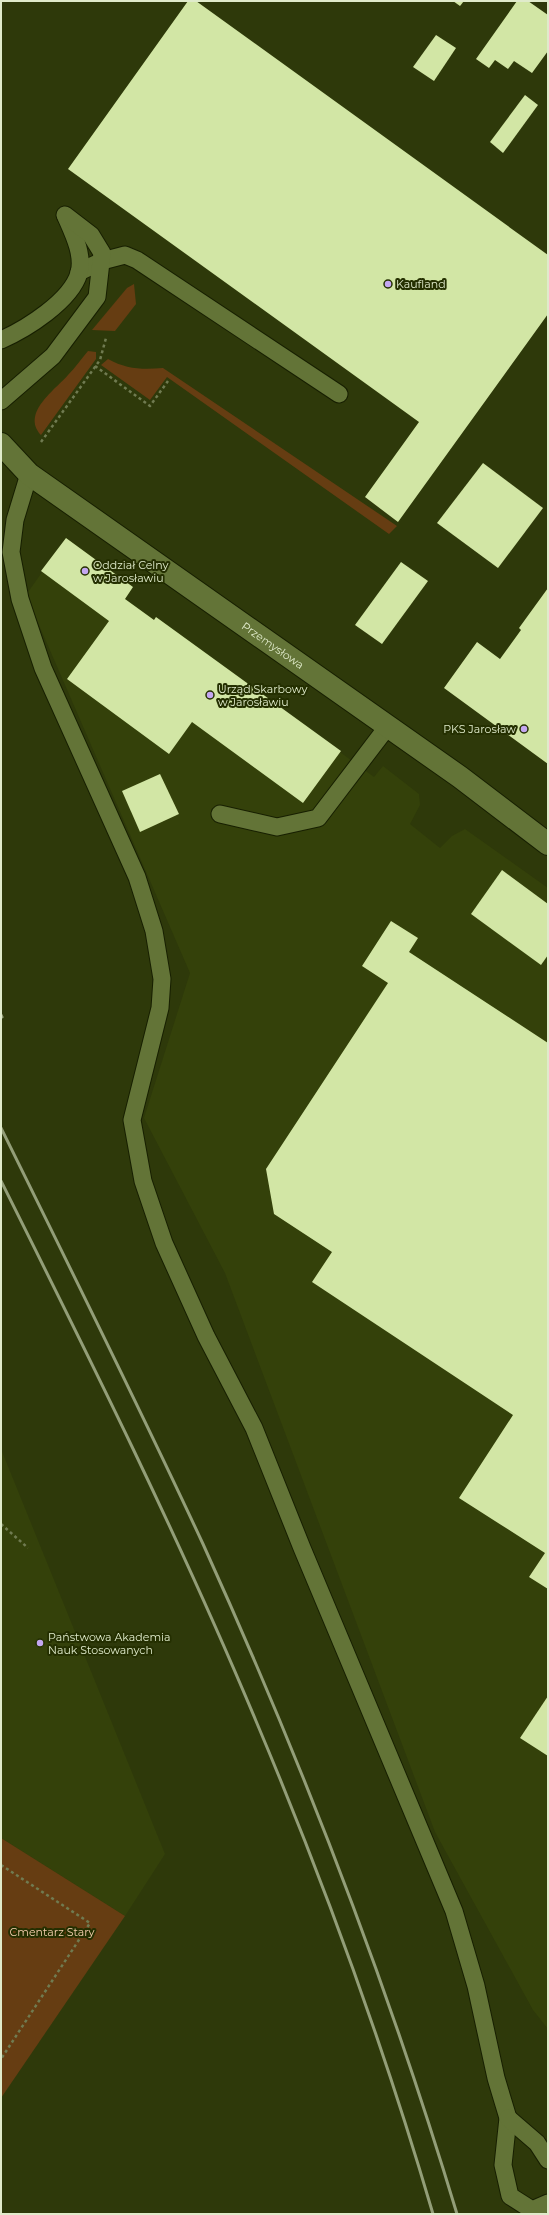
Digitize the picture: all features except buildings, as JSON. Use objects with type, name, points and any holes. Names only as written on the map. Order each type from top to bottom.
[{"type":"street","name":"Przemysłowa","points":[[1,444],[29,474],[460,777],[548,844]]},
{"type":"lane","points":[[1,340],[38,319],[72,288],[79,272],[79,258],[74,235],[65,215],[91,235],[102,253],[97,297],[53,356],[1,401]]},
{"type":"lane","points":[[79,272],[102,261],[125,255],[137,260],[339,394]]},
{"type":"lane","points":[[29,474],[15,520],[11,552],[20,599],[43,668],[137,877],[154,931],[162,979],[160,1008],[132,1120],[143,1180],[164,1243],[206,1336],[254,1428],[302,1548],[454,1911],[476,1986],[496,2078],[508,2118],[503,2165],[510,2196],[532,2210],[548,2203]]},
{"type":"lane","points":[[220,814],[277,828],[318,818],[388,726]]},
{"type":"lane","points":[[508,2118],[537,2143],[548,2160]]},
{"type":"path","points":[[40,443],[100,360],[106,338]]},
{"type":"path","points":[[95,366],[150,406],[168,381]]},
{"type":"path","points":[[1,1524],[28,1548]]},
{"type":"path","points":[[1,1865],[90,1923],[1,2058]]},
{"type":"shaded area","points":[[66,538],[133,587],[125,599],[154,620],[156,617],[374,777],[383,766],[419,794],[420,805],[410,824],[440,848],[452,836],[465,829],[548,888],[548,2029],[533,2010],[435,1832],[225,1273],[144,1118],[190,973],[26,595]]},
{"type":"shaded area","name":"Państwowa Akademia Nauk Stosowanych","points":[[1,1449],[165,1854],[125,1916],[1,1838]]},
{"type":"green space","points":[[134,284],[136,304],[115,331],[92,330],[127,288]]},
{"type":"green space","points":[[88,351],[96,352],[96,359],[41,435],[36,427],[35,418],[37,410],[48,395],[71,372]]},
{"type":"green space","points":[[108,359],[121,365],[134,368],[163,368],[397,526],[389,534],[167,377],[150,400],[101,365]]},
{"type":"green space","name":"Cmentarz Stary","points":[[1,1838],[125,1916],[1,2098]]},
{"type":"railway","points":[[1,1128],[103,1335],[203,1544],[275,1708],[309,1791],[372,1959],[402,2043],[457,2214]]},
{"type":"railway","points":[[1,1181],[165,1516],[227,1652],[256,1721],[305,1842],[352,1965],[394,2089],[433,2214]]},
{"type":"place","name":"Kaufland","points":[[388,284]]},
{"type":"place","name":"Oddział Celny w Jarosławiu","points":[[85,571]]},
{"type":"place","name":"Urząd Skarbowy w Jarosławiu","points":[[210,695]]},
{"type":"place","name":"PKS Jarosław","points":[[524,729]]},
{"type":"place","name":"Państwowa Akademia Nauk Stosowanych","points":[[40,1643]]}]
